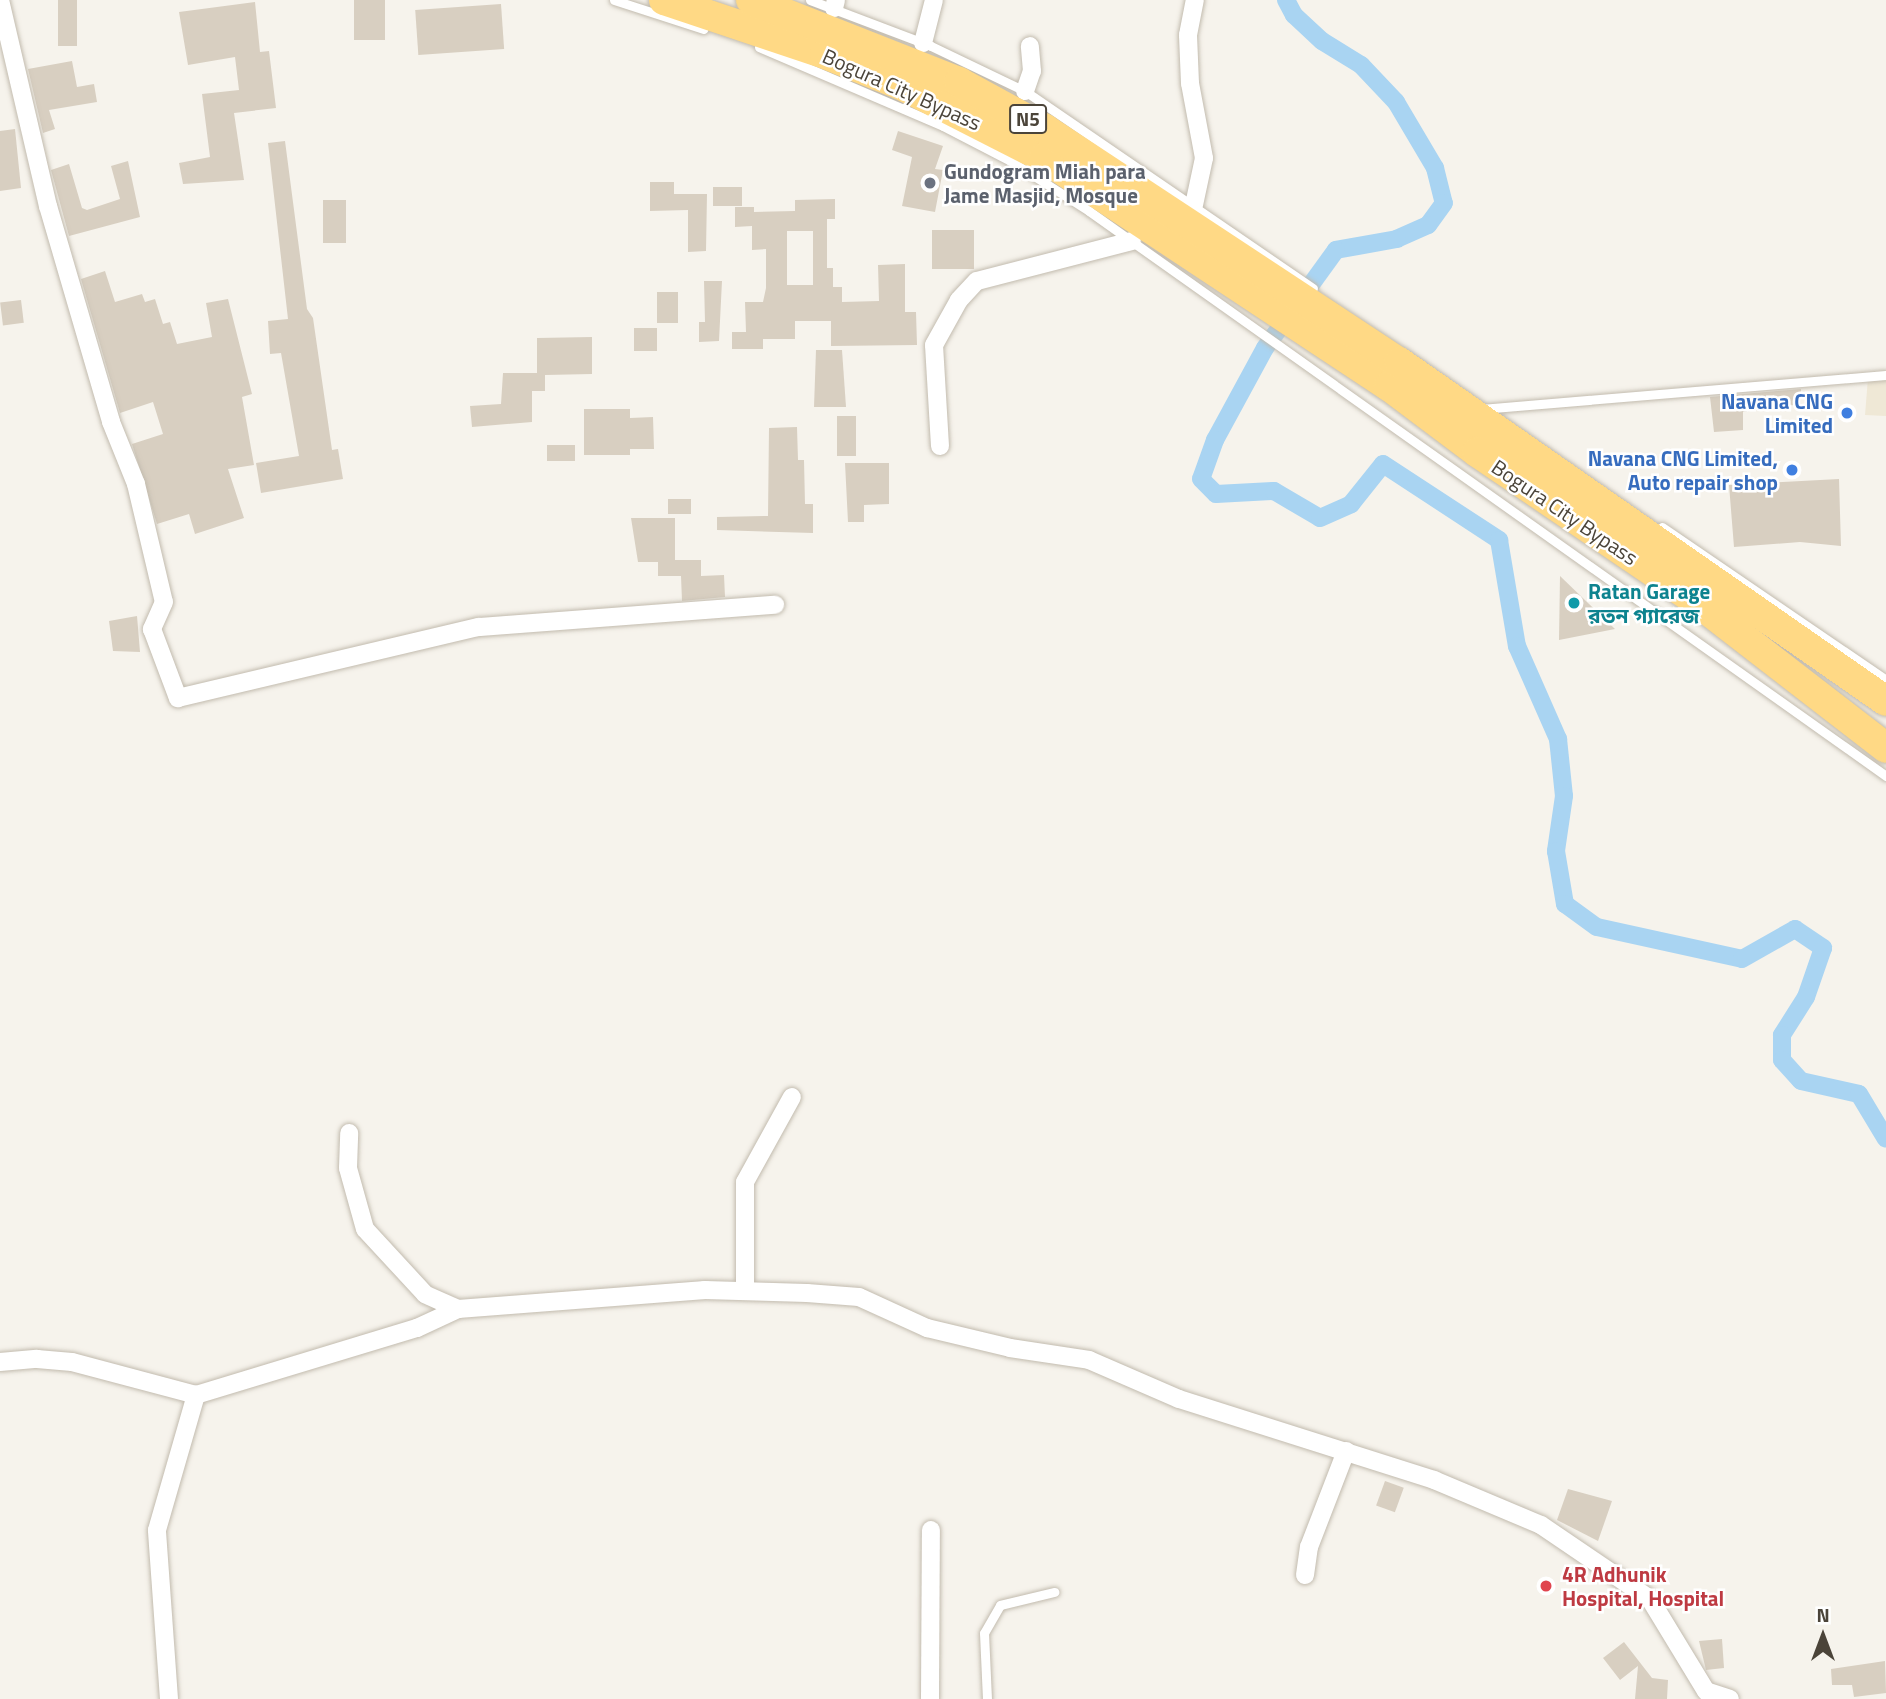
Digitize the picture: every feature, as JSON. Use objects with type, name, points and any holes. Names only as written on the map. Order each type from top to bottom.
[{"type":"highway","name":"Bogura City Bypass","points":[[664,0],[825,54],[974,119],[1044,158],[1272,296]]},
{"type":"highway","name":"Bogura City Bypass","points":[[751,0],[970,88],[1045,129],[1272,296]]},
{"type":"highway","points":[[1272,296],[1313,319]]},
{"type":"highway","name":"Bogura City Bypass","points":[[1313,319],[1614,508],[1886,701]]},
{"type":"highway","name":"Bogura City Bypass","points":[[1313,319],[1389,386],[1477,452],[1696,601],[1886,748]]},
{"type":"street","points":[[0,0],[48,206],[111,422],[136,484],[164,602],[152,629],[178,698],[479,627],[775,605]]},
{"type":"street","points":[[923,43],[934,0]]},
{"type":"street","points":[[1194,205],[1204,158],[1190,83],[1188,35],[1195,0]]},
{"type":"street","points":[[1025,91],[1032,71],[1030,46]]},
{"type":"street","points":[[940,446],[934,345],[959,300],[977,281],[1132,241]]},
{"type":"street","points":[[745,1292],[745,1182],[792,1097]]},
{"type":"street","points":[[349,1133],[348,1168],[365,1229],[425,1294],[458,1309]]},
{"type":"street","points":[[0,1362],[72,1362],[196,1395],[417,1328],[458,1309],[705,1290],[859,1297],[926,1328],[1010,1348],[1089,1360],[1179,1399],[1434,1480],[1541,1525],[1650,1599],[1706,1691],[1730,1699]]},
{"type":"street","points":[[169,1699],[157,1530],[196,1395]]},
{"type":"street","points":[[1305,1575],[1309,1547],[1346,1451]]},
{"type":"street","points":[[930,1699],[931,1530]]},
{"type":"lane","points":[[614,0],[712,32]]},
{"type":"lane","points":[[810,0],[834,4],[1025,91],[1194,205],[1272,296]]},
{"type":"lane","points":[[749,44],[872,93],[1009,160],[1132,241],[1272,296],[1481,410],[1594,483]]},
{"type":"lane","points":[[1313,319],[1886,776]]},
{"type":"lane","points":[[1481,410],[1886,375]]},
{"type":"lane","points":[[1650,520],[1886,680]]},
{"type":"lane","points":[[987,1699],[984,1633],[1000,1605],[1054,1592]]},
{"type":"shaded area","points":[[1886,377],[1886,416],[1865,415],[1868,378]]},
{"type":"building","points":[[58,0],[77,0],[77,46],[58,46]]},
{"type":"building","points":[[354,0],[385,0],[385,40],[354,40]]},
{"type":"building","points":[[255,2],[260,52],[269,51],[276,108],[234,113],[244,180],[183,184],[179,163],[210,157],[202,94],[239,90],[235,57],[188,65],[179,12]]},
{"type":"building","points":[[501,4],[504,49],[418,55],[415,10]]},
{"type":"building","points":[[72,61],[77,87],[94,84],[97,102],[49,110],[55,129],[43,133],[28,69]]},
{"type":"building","points":[[15,129],[21,188],[0,191],[0,131]]},
{"type":"building","points":[[898,131],[943,146],[935,169],[943,170],[935,212],[902,206],[912,157],[892,150]]},
{"type":"building","points":[[285,141],[307,309],[313,318],[332,450],[338,449],[343,479],[261,493],[256,463],[299,456],[281,353],[270,354],[268,321],[288,319],[268,143]]},
{"type":"building","points":[[128,161],[140,217],[69,236],[51,170],[69,164],[82,208],[87,210],[120,199],[111,166]]},
{"type":"building","points":[[650,182],[674,182],[674,194],[707,194],[706,251],[688,252],[688,210],[650,211]]},
{"type":"building","points":[[713,187],[742,187],[742,206],[713,206]]},
{"type":"building","points":[[835,199],[835,219],[827,219],[827,268],[833,268],[833,287],[842,287],[842,302],[879,301],[878,265],[905,264],[905,312],[916,312],[917,345],[831,346],[831,321],[795,321],[795,339],[763,339],[763,349],[732,349],[732,332],[746,332],[745,302],[763,302],[766,288],[766,249],[752,250],[752,226],[735,227],[735,207],[754,207],[754,212],[795,211],[795,200]],"holes":[[[787,231],[813,231],[813,285],[787,285]]]},
{"type":"building","points":[[323,200],[346,200],[346,243],[323,243]]},
{"type":"building","points":[[932,230],[974,230],[974,269],[932,269]]},
{"type":"building","points":[[105,271],[115,302],[142,294],[145,302],[155,299],[163,324],[170,322],[177,344],[212,337],[206,303],[228,299],[252,394],[242,397],[254,465],[228,469],[244,518],[195,534],[189,514],[157,524],[132,444],[163,434],[153,402],[120,413],[81,279]]},
{"type":"building","points":[[704,281],[722,281],[719,341],[699,342],[699,322],[705,322]]},
{"type":"building","points":[[657,292],[678,292],[678,323],[657,323]]},
{"type":"building","points":[[21,300],[24,323],[3,325],[0,303]]},
{"type":"building","points":[[634,328],[657,328],[657,351],[634,351]]},
{"type":"building","points":[[592,337],[592,374],[545,375],[545,391],[532,391],[532,422],[472,427],[470,406],[501,404],[503,373],[537,373],[537,338]]},
{"type":"building","points":[[816,350],[842,350],[846,407],[814,407]]},
{"type":"building","points":[[1801,389],[1801,404],[1743,412],[1743,430],[1714,432],[1710,397]]},
{"type":"building","points":[[584,409],[630,409],[630,418],[653,417],[654,449],[630,449],[630,455],[584,455]]},
{"type":"building","points":[[837,416],[856,416],[856,456],[837,456]]},
{"type":"building","points":[[797,427],[798,460],[804,460],[805,504],[813,504],[813,533],[717,530],[717,517],[768,516],[769,428]]},
{"type":"building","points":[[547,445],[575,445],[575,461],[547,461]]},
{"type":"building","points":[[845,463],[889,463],[889,504],[864,505],[864,522],[848,522]]},
{"type":"building","points":[[1839,479],[1841,546],[1800,542],[1734,547],[1729,485]]},
{"type":"building","points":[[668,499],[691,499],[691,514],[668,514]]},
{"type":"building","points":[[631,518],[675,518],[675,560],[701,560],[701,576],[724,575],[725,597],[682,601],[681,576],[658,576],[658,562],[638,562]]},
{"type":"building","name":"Ratan Garage রতন গ্যারেজ","points":[[1560,576],[1615,629],[1559,640]]},
{"type":"building","points":[[137,616],[140,652],[113,651],[109,621]]},
{"type":"building","points":[[1385,1481],[1404,1488],[1395,1512],[1376,1505]]},
{"type":"building","points":[[1568,1489],[1612,1501],[1598,1541],[1557,1520]]},
{"type":"building","points":[[1722,1639],[1724,1668],[1706,1670],[1699,1641]]},
{"type":"building","points":[[1624,1642],[1652,1678],[1668,1680],[1667,1699],[1635,1699],[1638,1666],[1620,1680],[1603,1658]]},
{"type":"building","points":[[1885,1661],[1886,1693],[1854,1697],[1852,1685],[1832,1685],[1831,1669]]},
{"type":"waterway","points":[[1286,0],[1294,15],[1322,41],[1361,65],[1396,102],[1435,168],[1444,203],[1428,225],[1397,239],[1336,250],[1265,348],[1215,440],[1201,479],[1216,494],[1274,491],[1320,518],[1351,504],[1383,464],[1499,540],[1517,646],[1558,739],[1564,796],[1556,851],[1565,904],[1597,927],[1742,959],[1795,929],[1823,948],[1806,997],[1782,1035],[1782,1060],[1801,1081],[1859,1094],[1886,1139]]},
{"type":"place","name":"Gundogram Miah para Jame Masjid, Mosque","points":[[930,183]]},
{"type":"place","name":"Navana CNG Limited","points":[[1847,413]]},
{"type":"place","name":"Navana CNG Limited, Auto repair shop","points":[[1792,470]]},
{"type":"place","name":"Ratan Garage রতন গ্যারেজ","points":[[1574,603]]},
{"type":"place","name":"4R Adhunik Hospital, Hospital","points":[[1546,1586]]}]
